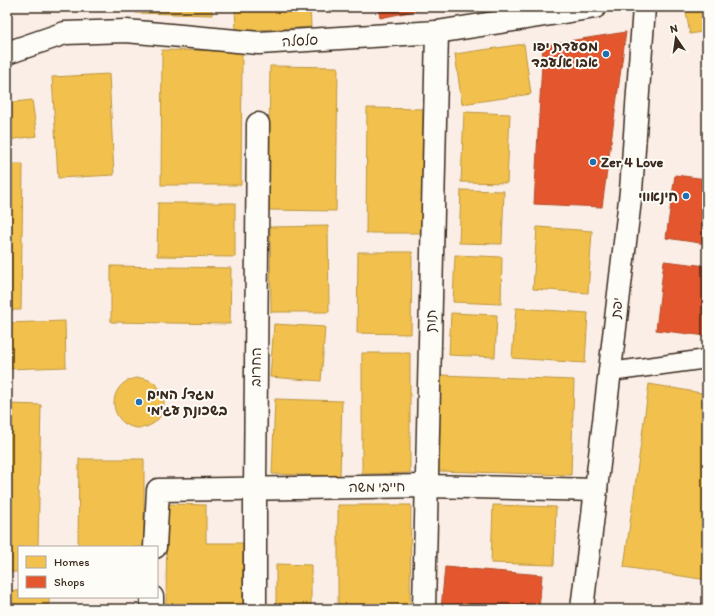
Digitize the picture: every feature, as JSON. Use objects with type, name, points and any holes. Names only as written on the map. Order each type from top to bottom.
[{"type":"street","name":"סלסלה","points":[[7,53],[65,34],[73,33],[126,31],[259,43],[437,32],[595,7]]},
{"type":"street","name":"יפת","points":[[582,609],[630,191],[644,7]]},
{"type":"street","name":"תות","points":[[424,609],[437,32]]},
{"type":"street","name":"החרוב","points":[[255,609],[258,124]]},
{"type":"street","name":"חייבי משה","points":[[155,546],[158,490],[427,486],[596,490]]},
{"type":"street","points":[[152,598],[152,609]]},
{"type":"lane","points":[[610,372],[707,359]]},
{"type":"building: Homes","points":[[136,7],[212,7],[212,15],[136,13]]},
{"type":"building: Homes","points":[[235,7],[310,7],[311,27],[236,31]]},
{"type":"building: Homes","points":[[685,7],[707,7],[707,31],[690,34]]},
{"type":"building: Homes","points":[[524,44],[531,94],[462,104],[455,54]]},
{"type":"building: Homes","points":[[162,50],[242,51],[241,185],[161,185]]},
{"type":"building: Homes","points":[[270,66],[338,67],[336,211],[268,210]]},
{"type":"building: Homes","points":[[109,74],[114,175],[58,178],[52,77]]},
{"type":"building: Homes","points":[[32,100],[37,136],[7,140],[7,103]]},
{"type":"building: Homes","points":[[367,108],[423,109],[422,233],[366,233]]},
{"type":"building: Homes","points":[[464,112],[510,114],[507,183],[461,182]]},
{"type":"building: Homes","points":[[7,164],[23,164],[21,310],[7,310]]},
{"type":"building: Homes","points":[[461,190],[504,191],[502,244],[459,243]]},
{"type":"building: Homes","points":[[158,203],[235,203],[235,257],[157,256]]},
{"type":"building: Homes","points":[[328,226],[329,312],[271,312],[270,227]]},
{"type":"building: Homes","points":[[537,227],[592,231],[588,293],[533,289]]},
{"type":"building: Homes","points":[[358,252],[412,252],[411,334],[357,333]]},
{"type":"building: Homes","points":[[455,255],[502,257],[501,304],[453,302]]},
{"type":"building: Homes","points":[[111,266],[231,268],[230,324],[111,322]]},
{"type":"building: Homes","points":[[516,308],[588,313],[585,363],[512,358]]},
{"type":"building: Homes","points":[[451,313],[497,315],[495,357],[449,355]]},
{"type":"building: Homes","points":[[65,321],[66,367],[7,369],[7,323]]},
{"type":"building: Homes","points":[[274,324],[325,327],[321,381],[270,377]]},
{"type":"building: Homes","points":[[362,353],[410,353],[410,473],[362,474]]},
{"type":"building: Homes","points":[[441,375],[574,380],[571,475],[438,471]]},
{"type":"building: Homes","name":"מגדל המים בשכונת עג'מי","points":[[139,378],[148,380],[157,385],[162,394],[164,403],[162,412],[157,421],[148,426],[139,428],[130,426],[121,421],[116,412],[114,403],[116,394],[121,385],[130,380]]},
{"type":"building: Homes","points":[[649,384],[707,394],[707,580],[624,567]]},
{"type":"building: Homes","points":[[275,399],[342,401],[340,476],[272,474]]},
{"type":"building: Homes","points":[[7,404],[41,405],[38,546],[18,546],[18,572],[7,572]]},
{"type":"building: Homes","points":[[79,459],[144,459],[144,546],[78,546]]},
{"type":"building: Homes","points":[[167,504],[206,505],[206,543],[243,543],[243,609],[166,609]]},
{"type":"building: Homes","points":[[338,505],[411,505],[410,609],[338,609]]},
{"type":"building: Homes","points":[[493,505],[556,507],[554,565],[491,563]]},
{"type":"building: Homes","points":[[276,564],[311,565],[311,609],[276,609]]},
{"type":"building: Homes","points":[[7,590],[18,591],[18,598],[49,598],[49,609],[7,609]]},
{"type":"building: Shops","points":[[378,7],[434,7],[380,18]]},
{"type":"building: Shops","points":[[626,32],[602,207],[534,204],[543,45]]},
{"type":"building: Shops","points":[[675,175],[707,179],[707,244],[666,238]]},
{"type":"building: Shops","points":[[664,261],[707,266],[707,336],[656,330]]},
{"type":"building: Shops","points":[[445,567],[542,575],[539,609],[441,609]]},
{"type":"place","name":"מסעדת יפו אבו אלעבד","points":[[606,54]]},
{"type":"place","name":"Zer 4 Love","points":[[593,162]]},
{"type":"place","name":"חינאווי","points":[[686,196]]},
{"type":"place","name":"מגדל המים בשכונת עג'מי","points":[[139,402]]}]
